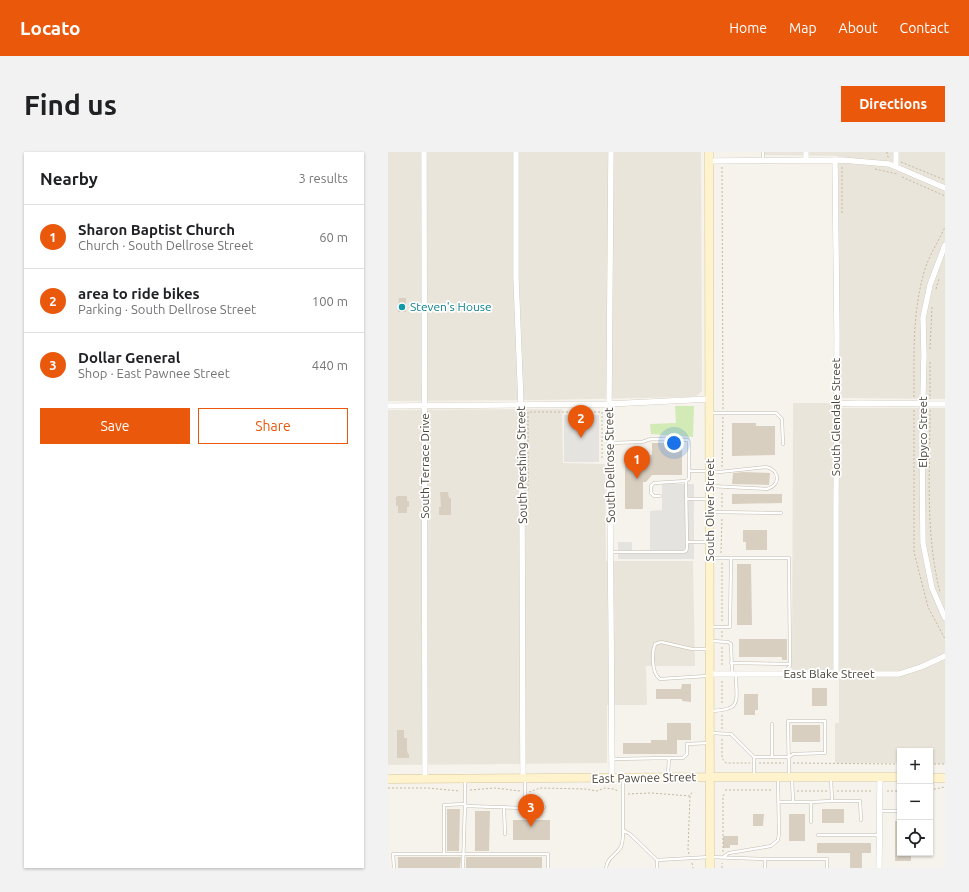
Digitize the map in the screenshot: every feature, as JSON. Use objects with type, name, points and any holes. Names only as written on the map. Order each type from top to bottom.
[{"type":"main road","name":"South Oliver Street","points":[[709,152],[710,868]]},
{"type":"main road","name":"East Pawnee Street","points":[[388,780],[668,777],[897,778]]},
{"type":"main road","points":[[933,778],[945,778]]},
{"type":"street","name":"South Terrace Drive","points":[[424,152],[425,779]]},
{"type":"street","name":"South Pershing Street","points":[[516,152],[516,278],[521,405],[524,779]]},
{"type":"street","name":"South Dellrose Street","points":[[611,152],[609,404],[612,778]]},
{"type":"street","points":[[806,152],[806,160]]},
{"type":"street","points":[[896,152],[896,167]]},
{"type":"street","points":[[709,161],[834,160],[889,164],[945,188]]},
{"type":"street","name":"South Glendale Street","points":[[834,160],[837,336],[836,674]]},
{"type":"street","name":"Elpyco Street","points":[[945,245],[930,285],[923,318],[923,543],[932,588],[945,618]]},
{"type":"street","points":[[388,406],[609,404],[709,399]]},
{"type":"street","points":[[837,404],[945,404]]},
{"type":"street","name":"East Blake Street","points":[[710,675],[899,674],[922,667],[945,656]]},
{"type":"street","points":[[879,868],[880,777]]},
{"type":"lane","points":[[763,152],[763,160]]},
{"type":"lane","points":[[709,413],[776,413],[782,419],[783,444]]},
{"type":"lane","points":[[610,443],[642,442],[651,439],[687,440],[690,442],[690,471],[689,479],[686,481],[686,550],[683,552],[611,552]]},
{"type":"lane","points":[[690,471],[710,472],[766,467],[776,471],[775,485],[768,489],[710,486]]},
{"type":"lane","points":[[660,496],[654,496],[651,493],[651,486],[654,484],[686,481]]},
{"type":"lane","points":[[686,499],[710,499]]},
{"type":"lane","points":[[710,512],[781,513]]},
{"type":"lane","points":[[687,542],[710,542]]},
{"type":"lane","points":[[710,558],[789,558],[790,664],[787,669],[787,674]]},
{"type":"lane","points":[[710,627],[730,627],[731,558]]},
{"type":"lane","points":[[710,675],[660,679],[655,674],[653,651],[655,644],[661,642],[692,649],[722,641],[731,644],[731,663],[734,674],[736,703],[733,707],[722,711],[710,711]]},
{"type":"lane","points":[[731,663],[790,664]]},
{"type":"lane","points":[[754,757],[789,757],[793,754],[825,753],[825,721],[788,721],[789,757],[789,763],[793,802]]},
{"type":"lane","points":[[772,724],[772,757]]},
{"type":"lane","points":[[710,733],[732,734],[754,757],[754,777]]},
{"type":"lane","points":[[612,759],[683,758],[687,754],[687,744],[710,743]]},
{"type":"lane","points":[[668,777],[669,758]]},
{"type":"lane","points":[[722,858],[729,853],[771,846],[778,840],[780,834],[778,777]]},
{"type":"lane","points":[[831,777],[832,801]]},
{"type":"lane","points":[[606,868],[608,861],[620,848],[623,842],[623,778]]},
{"type":"lane","points":[[463,868],[465,779]]},
{"type":"lane","points":[[523,808],[525,806],[524,779]]},
{"type":"lane","points":[[778,802],[860,801],[861,820]]},
{"type":"lane","points":[[811,802],[811,822]]},
{"type":"lane","points":[[444,853],[444,805],[465,804],[466,806],[523,808],[544,807]]},
{"type":"lane","points":[[504,807],[505,834]]},
{"type":"lane","points":[[880,811],[897,811]]},
{"type":"lane","points":[[623,830],[630,834],[657,860],[710,857],[827,859],[827,868]]},
{"type":"lane","points":[[818,835],[880,835]]},
{"type":"lane","points":[[394,868],[394,854],[444,853],[548,854],[548,868]]},
{"type":"lane","points":[[764,859],[764,868]]},
{"type":"lane","points":[[657,860],[657,868]]},
{"type":"path","points":[[887,152],[887,156],[945,180]]},
{"type":"path","points":[[722,161],[722,471]]},
{"type":"path","points":[[842,166],[842,214]]},
{"type":"path","points":[[872,169],[898,175],[945,196]]},
{"type":"path","points":[[935,292],[939,279]]},
{"type":"path","points":[[930,350],[932,305]]},
{"type":"path","points":[[930,358],[930,526],[932,554],[940,592]]},
{"type":"path","points":[[528,490],[528,412],[602,412],[602,459]]},
{"type":"path","points":[[722,487],[722,758],[726,763],[897,764]]},
{"type":"path","points":[[933,764],[945,764]]},
{"type":"path","points":[[933,789],[945,787]]},
{"type":"path","points":[[388,788],[465,790],[495,788],[531,792],[540,788],[585,789],[597,791],[605,788],[627,794],[650,793],[690,796]]},
{"type":"path","points":[[725,790],[778,790]]},
{"type":"path","points":[[793,791],[897,791]]},
{"type":"path","points":[[692,792],[690,796],[688,849],[693,868]]},
{"type":"path","points":[[722,868],[723,796],[725,793]]},
{"type":"shaded area","points":[[388,152],[701,152],[702,391],[698,395],[692,397],[388,401]]},
{"type":"shaded area","points":[[765,152],[945,152],[945,399],[839,397],[838,156],[765,155]]},
{"type":"shaded area","points":[[793,403],[830,403],[841,408],[945,408],[945,764],[933,764],[933,748],[897,748],[897,763],[835,763],[835,723],[839,723],[839,670],[792,670]]},
{"type":"shaded area","points":[[562,409],[563,463],[605,464],[606,561],[693,561],[695,666],[646,666],[647,705],[607,705],[607,763],[388,765],[388,410]]},
{"type":"shaded area","points":[[564,415],[599,415],[599,462],[564,462]]},
{"type":"shaded area","points":[[662,484],[694,484],[694,559],[618,559],[618,542],[632,542],[632,551],[650,550],[650,511],[662,510]]},
{"type":"green space","points":[[675,406],[694,406],[693,437],[651,434],[650,424],[676,423]]},
{"type":"building","name":"Steven's House","points":[[399,298],[406,298],[406,312],[398,312]]},
{"type":"building","points":[[732,423],[756,423],[756,426],[775,426],[775,455],[732,456]]},
{"type":"building","points":[[652,443],[682,443],[682,475],[652,475],[646,482],[643,482],[643,509],[625,509],[625,461],[628,461],[628,455],[652,455]]},
{"type":"building","points":[[733,473],[770,473],[769,485],[732,484]]},
{"type":"building","points":[[440,492],[448,492],[449,498],[451,498],[451,515],[439,515],[439,507],[441,507]]},
{"type":"building","points":[[732,494],[782,494],[782,503],[732,504]]},
{"type":"building","points":[[407,496],[409,507],[407,507],[407,513],[398,513],[396,497]]},
{"type":"building","points":[[743,530],[767,530],[767,550],[746,550],[746,542],[743,542]]},
{"type":"building","points":[[737,564],[751,564],[752,625],[737,625]]},
{"type":"building","points":[[739,639],[787,639],[787,660],[782,660],[782,657],[739,657]]},
{"type":"building","points":[[682,684],[691,684],[691,702],[682,701],[682,699],[656,699],[656,689],[681,689]]},
{"type":"building","points":[[812,688],[827,688],[827,706],[812,706]]},
{"type":"building","points":[[744,694],[758,694],[758,710],[755,710],[755,715],[744,715]]},
{"type":"building","points":[[667,723],[691,723],[691,740],[677,740],[677,754],[623,754],[623,743],[651,743],[651,740],[667,740]]},
{"type":"building","points":[[792,725],[820,725],[820,742],[792,742]]},
{"type":"building","points":[[397,730],[404,730],[404,738],[407,738],[409,758],[397,758]]},
{"type":"building","points":[[447,809],[460,809],[459,851],[447,851]]},
{"type":"building","points":[[822,809],[844,809],[844,823],[822,823]]},
{"type":"building","points":[[475,811],[490,811],[489,851],[475,851]]},
{"type":"building","points":[[753,814],[764,814],[763,826],[753,826]]},
{"type":"building","points":[[789,814],[805,814],[805,841],[789,841]]},
{"type":"building","points":[[513,820],[550,820],[550,840],[513,840]]},
{"type":"building","points":[[895,821],[897,821],[897,856],[911,856],[911,861],[895,861]]},
{"type":"building","points":[[723,836],[738,836],[738,845],[730,845],[730,848],[723,848]]},
{"type":"building","points":[[817,843],[871,843],[871,853],[862,853],[862,868],[850,868],[850,853],[817,853]]},
{"type":"building","points":[[398,857],[461,857],[460,868],[398,868]]},
{"type":"building","points":[[466,857],[542,857],[542,868],[466,868]]},
{"type":"place","name":"Steven's House","points":[[402,307]]},
{"type":"place","name":"area to ride bikes","points":[[581,438]]},
{"type":"place","name":"Sharon Baptist Church","points":[[637,479]]},
{"type":"place","name":"Dollar General","points":[[531,827]]}]
